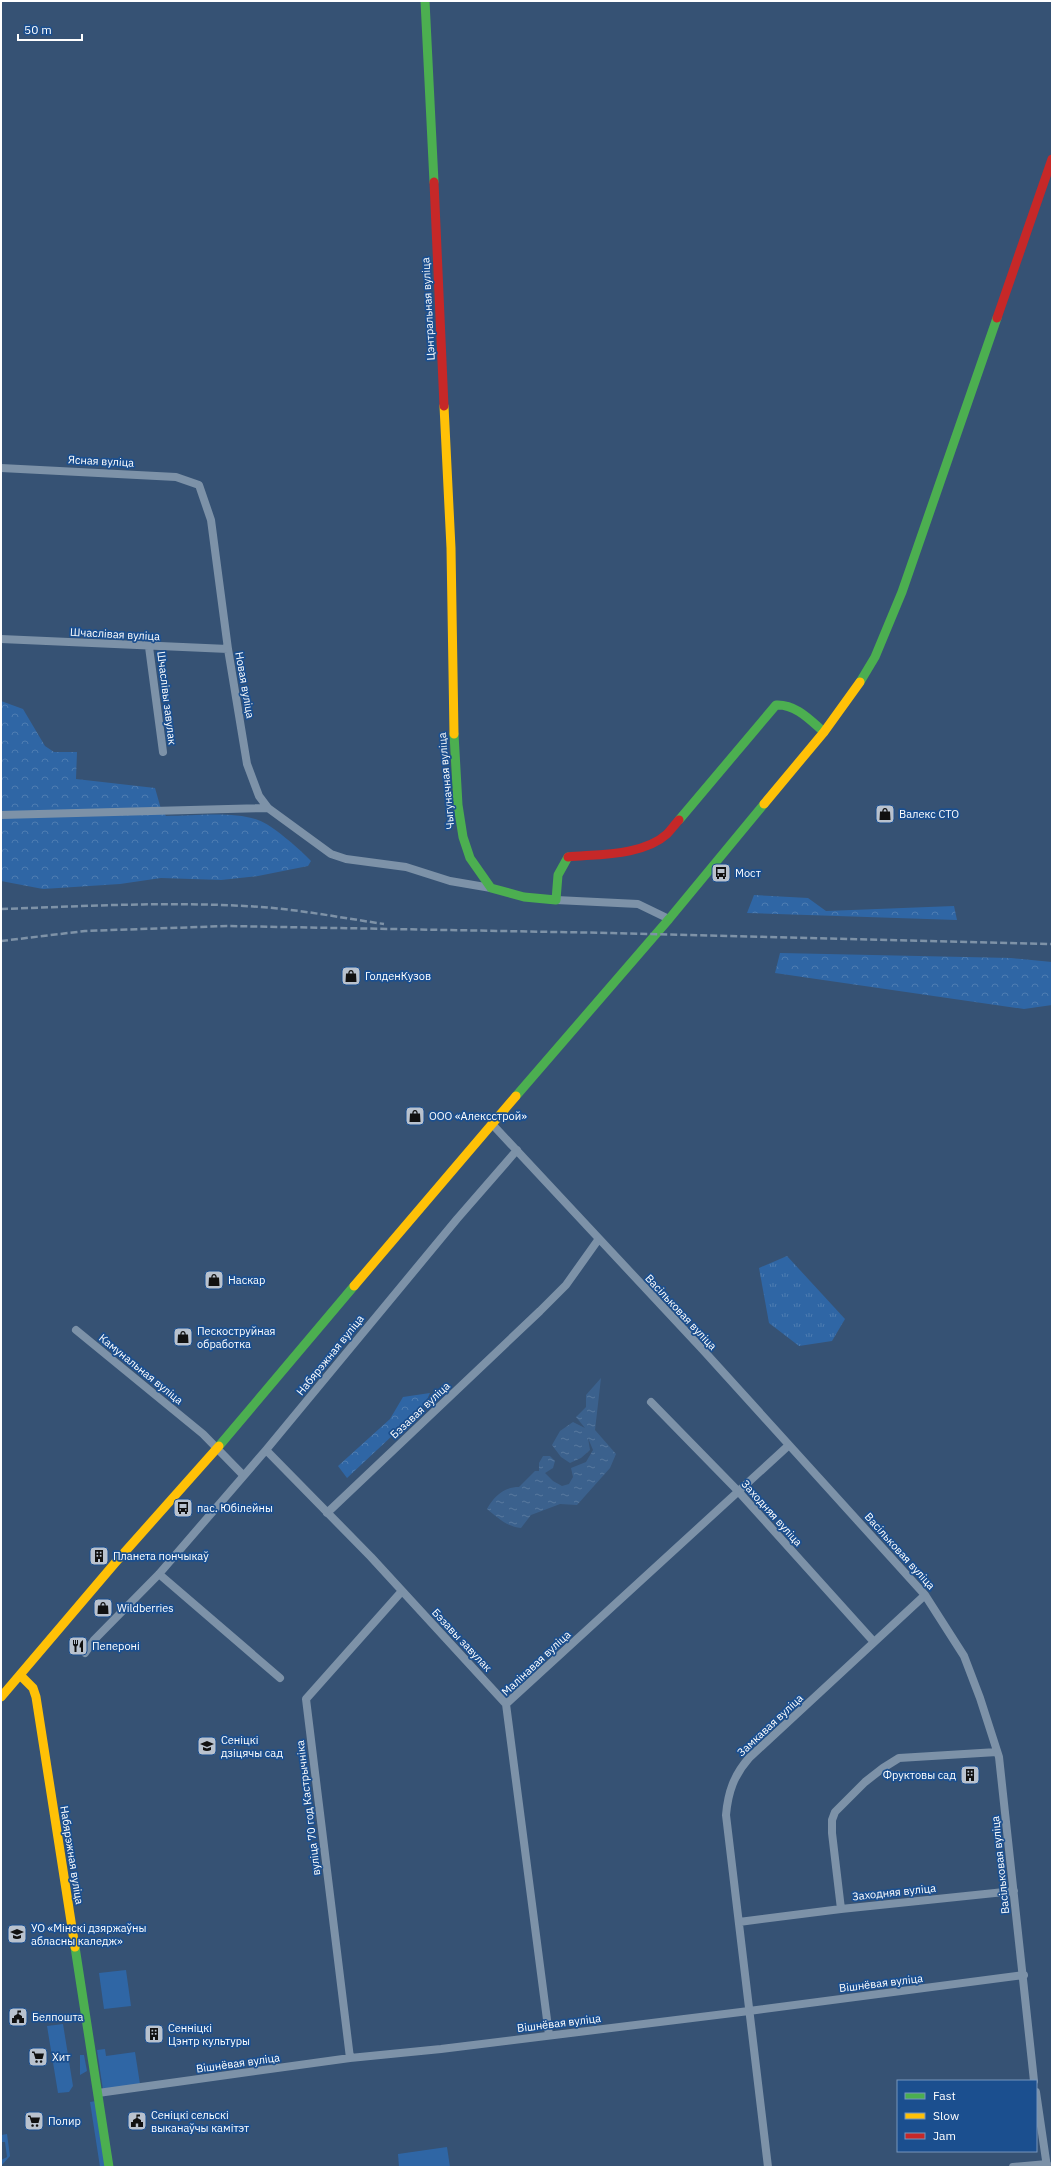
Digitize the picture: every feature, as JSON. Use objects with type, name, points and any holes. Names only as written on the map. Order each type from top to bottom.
[{"type":"street","name":"Цэнтральная вуліца","points":[[425,1],[453,616]]},
{"type":"street","points":[[1,1697],[115,1563],[217,1448],[669,918],[824,732],[864,677],[875,657],[894,614],[1052,159]]},
{"type":"street","name":"Ясная вуліца","points":[[1,468],[176,477],[199,485]]},
{"type":"street","name":"Новая вуліца","points":[[199,485],[211,520],[228,649],[247,764],[259,796],[268,808],[331,854],[346,859],[406,867],[450,881],[492,888]]},
{"type":"street","name":"Чыгуначная вуліца","points":[[453,616],[454,728],[458,805],[463,837],[470,858],[492,888]]},
{"type":"street","name":"Шчаслівая вуліца","points":[[1,639],[149,647],[228,649]]},
{"type":"street","name":"Шчаслівы завулак","points":[[149,647],[163,752]]},
{"type":"street","points":[[556,900],[558,875],[568,857],[612,855],[642,847],[666,835],[695,803],[776,705],[784,703],[790,706],[824,732]]},
{"type":"street","points":[[1,815],[268,808]]},
{"type":"street","points":[[492,888],[524,897],[638,904],[669,918]]},
{"type":"street","name":"Васільковая вуліца","points":[[492,1124],[926,1595],[964,1656],[980,1698],[997,1752],[1024,1975],[1034,2080]]},
{"type":"street","name":"Набярэжная вуліца","points":[[85,1653],[94,1640],[159,1574],[266,1450],[457,1219],[517,1150]]},
{"type":"street","name":"Бэзавая вуліца","points":[[327,1513],[566,1285],[598,1240]]},
{"type":"street","name":"Камунальная вуліца","points":[[76,1330],[192,1426],[217,1448],[242,1476]]},
{"type":"street","name":"Заходняя вуліца","points":[[651,1402],[738,1491],[874,1642]]},
{"type":"street","name":"Малінавая вуліца","points":[[549,2035],[506,1704],[789,1445]]},
{"type":"street","points":[[266,1450],[371,1557],[402,1591]]},
{"type":"street","points":[[159,1574],[280,1678]]},
{"type":"street","name":"Бэзавы завулак","points":[[402,1591],[506,1704]]},
{"type":"street","name":"вуліца 70 год Кастрычніка","points":[[350,2058],[306,1699],[402,1591]]},
{"type":"street","name":"Замкавая вуліца","points":[[768,2167],[726,1815],[728,1797],[738,1770],[749,1758],[926,1595]]},
{"type":"street","name":"Набярэжная вуліца","points":[[20,1676],[32,1688],[37,1703],[109,2167]]},
{"type":"street","name":"Заходняя вуліца","points":[[997,1752],[899,1758],[865,1782],[835,1812],[832,1820],[832,1832],[841,1909],[1014,1891]]},
{"type":"street","points":[[739,1922],[841,1909]]},
{"type":"street","name":"Вішнёвая вуліца","points":[[98,2093],[350,2058],[749,2011],[1024,1975]]},
{"type":"street","points":[[1013,2167],[1047,2165],[1037,2099]]},
{"type":"green space","points":[[1,701],[23,709],[45,746],[54,752],[77,752],[76,779],[155,788],[161,809],[166,816],[225,815],[248,817],[264,822],[293,844],[311,861],[308,866],[258,876],[221,880],[161,878],[120,884],[43,889],[1,881]]},
{"type":"green space","points":[[754,895],[808,898],[826,911],[954,906],[957,920],[747,913]]},
{"type":"green space","points":[[780,953],[1011,958],[1052,962],[1052,1005],[1024,1009],[775,973]]},
{"type":"green space","points":[[787,1256],[845,1319],[832,1341],[799,1346],[769,1323],[759,1268]]},
{"type":"green space","points":[[430,1393],[424,1406],[347,1478],[338,1466],[390,1419],[403,1397]]},
{"type":"green space","points":[[126,1970],[131,2006],[104,2009],[99,1973]]},
{"type":"green space","points":[[63,2024],[73,2086],[69,2092],[58,2093],[47,2026]]},
{"type":"green space","points":[[105,2049],[106,2056],[135,2052],[140,2084],[103,2090],[97,2050]]},
{"type":"green space","points":[[80,2055],[84,2055],[87,2071],[80,2075]]},
{"type":"green space","points":[[96,2101],[106,2167],[100,2167],[90,2102]]},
{"type":"green space","points":[[7,2134],[10,2156],[1,2166],[1,2160],[7,2157],[5,2142],[1,2142],[1,2135]]},
{"type":"green space","points":[[447,2147],[450,2167],[399,2167],[398,2154]]},
{"type":"water","points":[[601,1378],[595,1430],[616,1454],[610,1468],[577,1505],[560,1504],[531,1515],[521,1528],[511,1526],[498,1518],[487,1509],[490,1504],[500,1493],[514,1487],[519,1487],[535,1471],[539,1471],[539,1463],[543,1456],[550,1456],[555,1461],[553,1468],[545,1473],[553,1481],[562,1486],[569,1484],[573,1477],[571,1468],[586,1462],[593,1450],[588,1438],[590,1450],[581,1458],[570,1463],[561,1457],[552,1445],[560,1431],[573,1422],[585,1428],[576,1417],[586,1407],[586,1395]]},
{"type":"railway","points":[[1,909],[131,905],[228,905],[292,910],[384,924]]},
{"type":"railway","points":[[1,941],[85,931],[227,926],[612,933],[1052,944]]},
{"type":"traffic: fast","points":[[425,1],[434,182]]},
{"type":"traffic: fast","points":[[860,682],[875,657],[902,592],[997,318]]},
{"type":"traffic: fast","points":[[679,820],[776,705],[783,705],[796,710],[824,732]]},
{"type":"traffic: fast","points":[[454,734],[458,805],[463,837],[470,858],[491,888],[524,897],[556,900],[558,875],[568,857]]},
{"type":"traffic: fast","points":[[516,1096],[669,919],[764,804]]},
{"type":"traffic: fast","points":[[219,1446],[354,1286]]},
{"type":"traffic: fast","points":[[75,1947],[109,2167]]},
{"type":"traffic: slow","points":[[444,406],[451,548],[454,734]]},
{"type":"traffic: slow","points":[[764,804],[824,732],[860,682]]},
{"type":"traffic: slow","points":[[354,1286],[516,1096]]},
{"type":"traffic: slow","points":[[1,1697],[115,1563],[219,1446]]},
{"type":"traffic: slow","points":[[20,1675],[33,1688],[36,1697],[75,1947]]},
{"type":"traffic: jam","points":[[997,318],[1052,159]]},
{"type":"traffic: jam","points":[[434,182],[444,406]]},
{"type":"traffic: jam","points":[[568,857],[619,853],[633,850],[657,841],[667,834],[679,820]]},
{"type":"place","name":"Валекс СТО","points":[[885,814]]},
{"type":"place","name":"Мост","points":[[721,873]]},
{"type":"place","name":"ГолденКузов","points":[[351,976]]},
{"type":"place","name":"ООО «Алексстрой»","points":[[415,1116]]},
{"type":"place","name":"Наскар","points":[[214,1280]]},
{"type":"place","name":"Пескоструйная обработка","points":[[183,1337]]},
{"type":"place","name":"пас. Юбілейны","points":[[183,1508]]},
{"type":"place","name":"Планета пончыкаў","points":[[99,1556]]},
{"type":"place","name":"Wildberries","points":[[103,1608]]},
{"type":"place","name":"Пепероні","points":[[78,1646]]},
{"type":"place","name":"Сеніцкі дзіцячы сад","points":[[207,1746]]},
{"type":"place","name":"Фруктовы сад","points":[[970,1775]]},
{"type":"place","name":"УО «Мінскі дзяржаўны абласны каледж»","points":[[17,1934]]},
{"type":"place","name":"Белпошта","points":[[18,2017]]},
{"type":"place","name":"Сенніцкі Цэнтр культуры","points":[[154,2034]]},
{"type":"place","name":"Хит","points":[[38,2057]]},
{"type":"place","name":"Полир","points":[[34,2121]]},
{"type":"place","name":"Сеніцкі сельскі выканаўчы камітэт","points":[[137,2121]]}]
